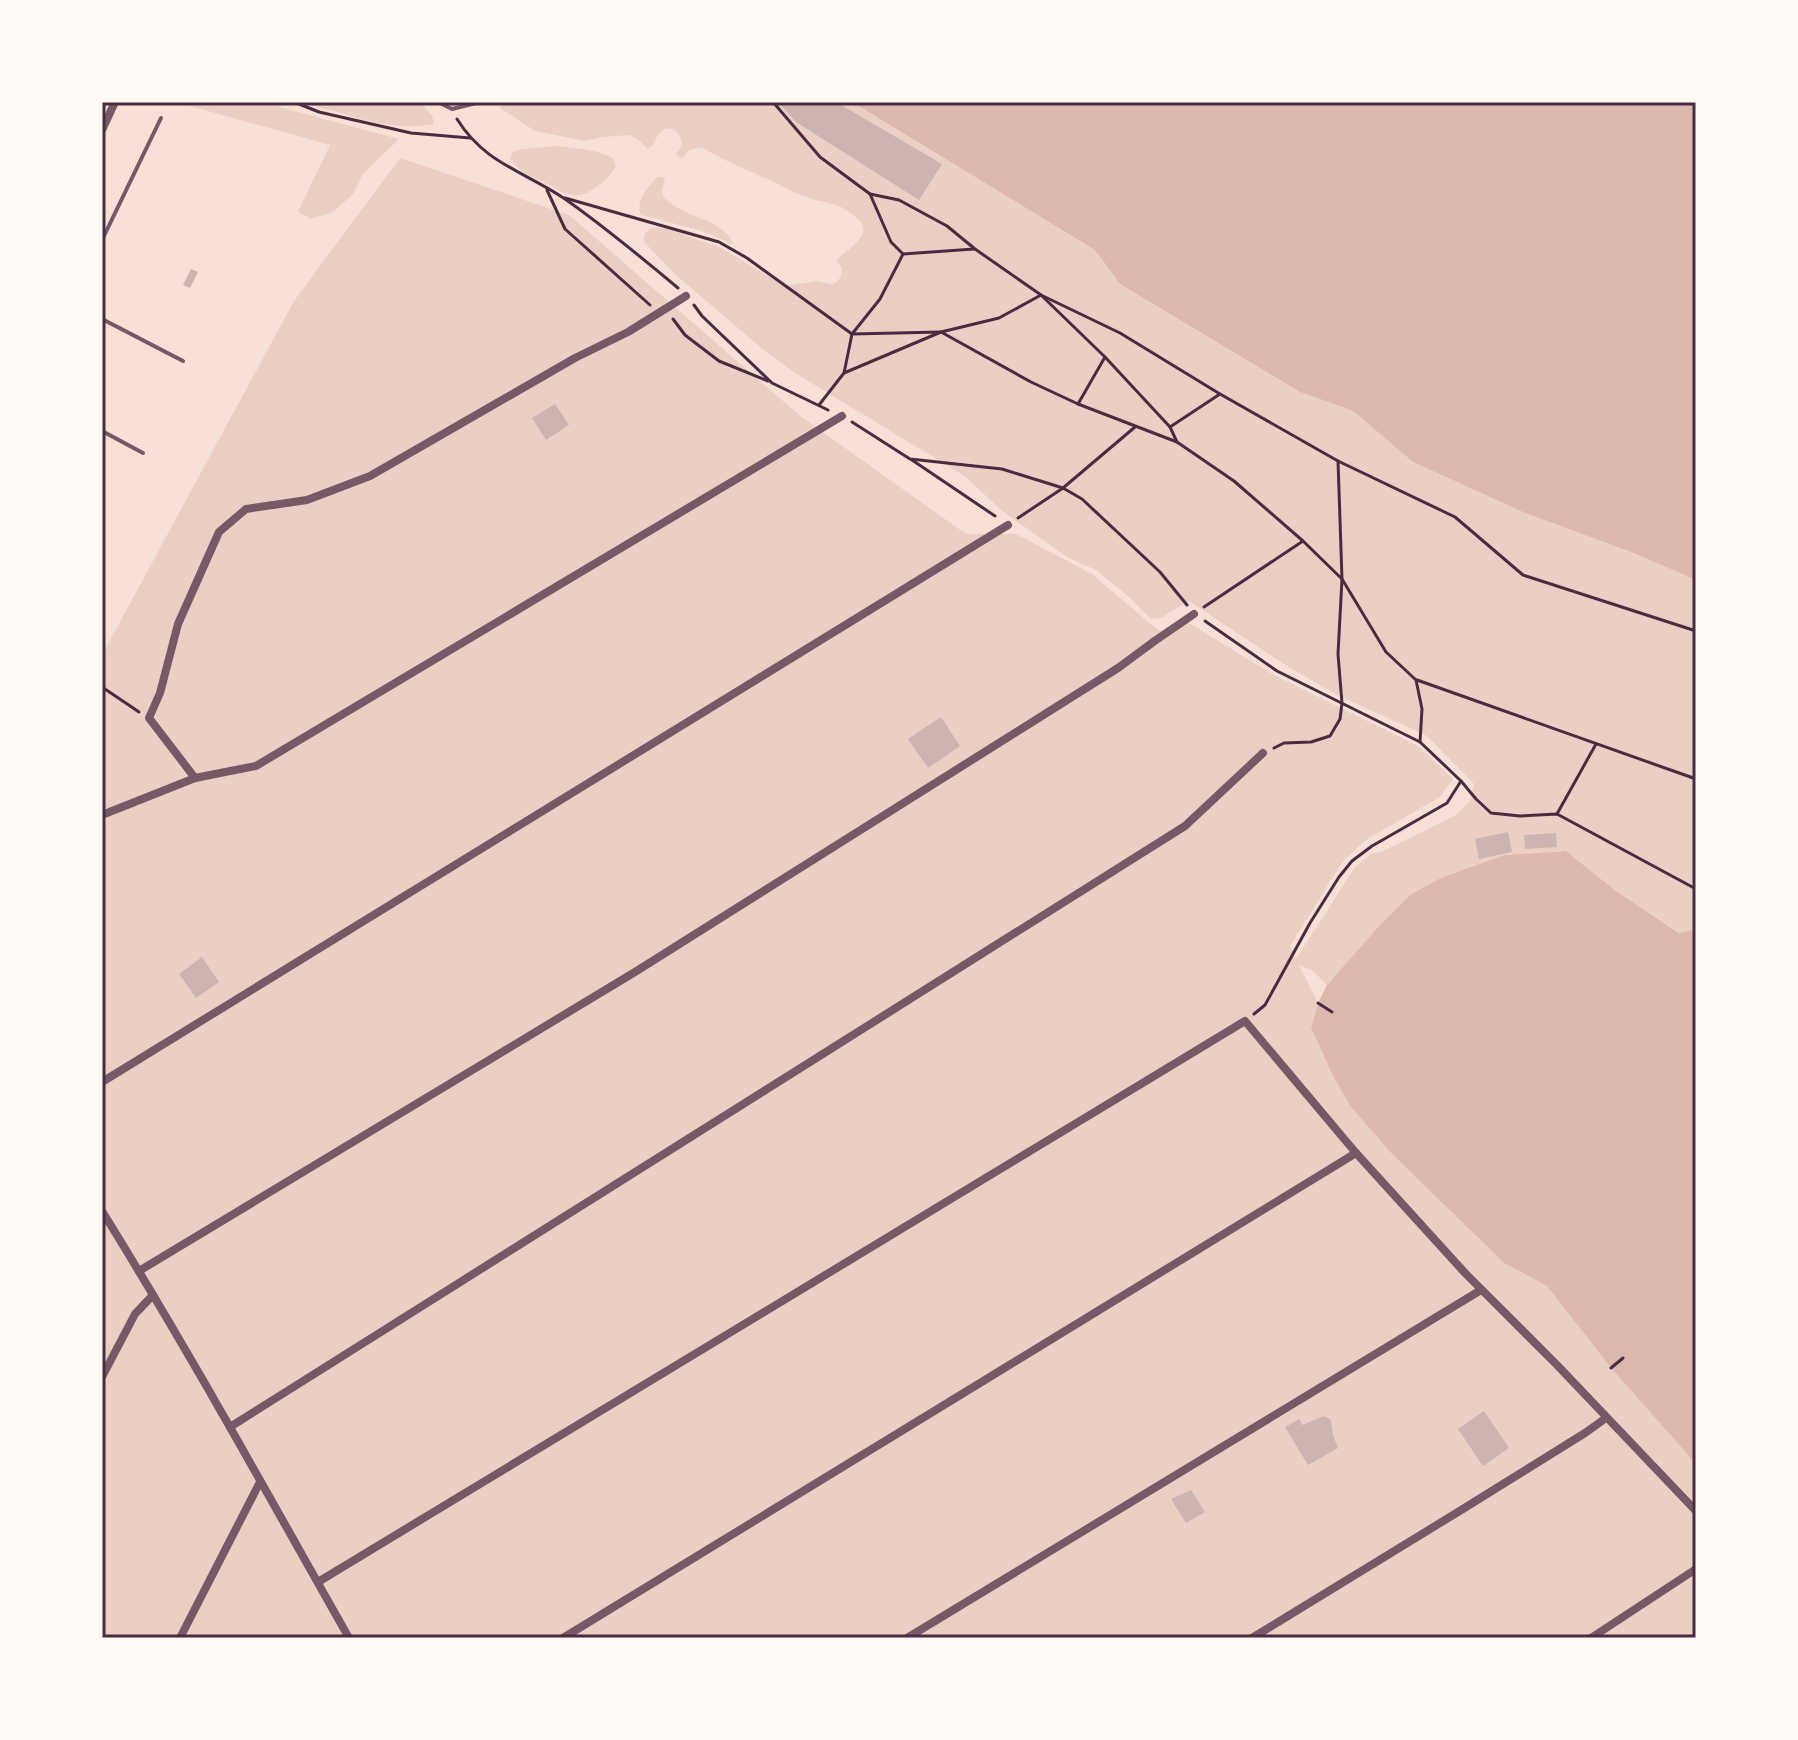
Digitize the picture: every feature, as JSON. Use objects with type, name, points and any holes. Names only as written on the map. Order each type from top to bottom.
[{"type":"street","points":[[102,130],[115,102]]},
{"type":"street","points":[[195,778],[149,718],[160,693],[178,624],[219,532],[246,509],[307,500],[370,476],[575,358],[628,332],[686,296]]},
{"type":"street","points":[[102,815],[195,778],[256,766],[842,416]]},
{"type":"street","points":[[102,1082],[1008,525]]},
{"type":"street","points":[[139,1271],[635,972],[1118,668],[1194,614]]},
{"type":"street","points":[[230,1427],[1185,826],[1263,753]]},
{"type":"street","points":[[318,1582],[1245,1021],[1356,1153],[1481,1290],[1696,1511]]},
{"type":"street","points":[[563,1638],[1356,1153]]},
{"type":"street","points":[[102,1211],[230,1427],[349,1638]]},
{"type":"street","points":[[907,1638],[1481,1290]]},
{"type":"street","points":[[102,1377],[135,1314],[153,1295]]},
{"type":"street","points":[[1252,1638],[1606,1418]]},
{"type":"street","points":[[180,1638],[260,1482]]},
{"type":"street","points":[[1591,1638],[1696,1569]]},
{"type":"lane","points":[[438,102],[452,109],[480,102]]},
{"type":"lane","points":[[102,240],[161,118]]},
{"type":"lane","points":[[102,319],[183,361]]},
{"type":"lane","points":[[102,431],[143,453]]},
{"type":"path","points":[[294,102],[319,112],[411,133],[470,138]]},
{"type":"path","points":[[773,102],[820,157],[870,194],[899,200],[947,226],[1041,295],[1120,333],[1338,461],[1455,517],[1523,575],[1696,631]]},
{"type":"path","points":[[452,109],[470,138],[494,160],[563,198],[630,247],[686,296],[702,316],[772,383]]},
{"type":"path","points":[[546,188],[565,229],[719,361],[842,416],[1008,525],[1063,488],[1135,427]]},
{"type":"path","points":[[870,194],[891,242],[903,254],[975,249]]},
{"type":"path","points":[[563,198],[719,242],[747,258],[852,334],[941,332],[1078,404],[1177,442],[1234,481],[1342,579],[1386,652],[1416,680],[1696,779]]},
{"type":"path","points":[[818,406],[844,373],[852,334],[880,299],[903,254]]},
{"type":"path","points":[[844,373],[941,332],[999,318],[1041,295]]},
{"type":"path","points":[[1041,295],[1105,357],[1170,427],[1177,442]]},
{"type":"path","points":[[1078,404],[1105,357]]},
{"type":"path","points":[[1170,427],[1220,394]]},
{"type":"path","points":[[910,459],[1002,469],[1063,488],[1082,499],[1160,572],[1194,614],[1277,671],[1420,742],[1491,813],[1520,816],[1557,814],[1696,889]]},
{"type":"path","points":[[1263,753],[1284,743],[1311,742],[1330,736],[1340,719],[1342,703],[1338,654],[1342,579],[1338,461]]},
{"type":"path","points":[[1194,614],[1303,541]]},
{"type":"path","points":[[1416,680],[1422,709],[1420,742]]},
{"type":"path","points":[[102,687],[149,718]]},
{"type":"path","points":[[1557,814],[1596,744]]},
{"type":"path","points":[[1245,1021],[1265,1005],[1310,923],[1352,861],[1447,803],[1461,781]]},
{"type":"path","points":[[1318,1003],[1332,1012]]},
{"type":"path","points":[[1611,1368],[1623,1358]]},
{"type":"shaded area","points":[[319,102],[420,102],[432,116],[434,124],[389,125],[316,106]]},
{"type":"shaded area","points":[[501,102],[852,102],[1095,250],[1120,284],[1300,392],[1353,411],[1413,462],[1525,513],[1696,580],[1696,930],[1680,933],[1616,891],[1566,851],[1505,855],[1410,895],[1327,985],[1312,970],[1299,965],[1318,1003],[1311,1028],[1351,1107],[1391,1153],[1504,1263],[1547,1286],[1611,1368],[1696,1464],[1696,1638],[102,1638],[102,655],[294,301],[400,158],[569,215],[799,415],[966,534],[1016,534],[1092,574],[1159,631],[1189,623],[1274,675],[1418,746],[1453,779],[1440,797],[1366,840],[1343,861],[1290,946],[1296,959],[1355,867],[1371,854],[1456,815],[1470,801],[1474,784],[1427,736],[1335,694],[1189,601],[1161,618],[1151,619],[1096,570],[1067,557],[1001,510],[966,477],[795,373],[764,350],[679,278],[645,243],[644,236],[649,230],[660,228],[716,245],[785,286],[817,281],[830,284],[837,282],[841,276],[842,268],[837,259],[862,235],[863,226],[856,217],[836,205],[794,192],[702,147],[689,150],[682,159],[676,154],[681,141],[672,129],[660,133],[648,149],[629,135],[585,141],[535,131],[500,108]]},
{"type":"shaded area","points":[[852,102],[1696,102],[1696,580],[1525,513],[1413,462],[1353,411],[1300,392],[1120,284],[1095,250]]},
{"type":"shaded area","points":[[190,106],[276,106],[399,139],[363,174],[353,194],[333,212],[311,219],[298,212],[330,145]]},
{"type":"shaded area","points":[[559,146],[601,153],[614,159],[616,166],[609,177],[591,191],[570,195],[528,174],[510,158],[513,152],[523,149]]},
{"type":"shaded area","points":[[658,177],[665,179],[662,190],[664,198],[717,226],[733,244],[699,230],[641,215],[641,200]]},
{"type":"shaded area","points":[[1566,851],[1616,891],[1679,933],[1696,930],[1696,1464],[1611,1368],[1547,1286],[1504,1263],[1391,1153],[1351,1107],[1311,1028],[1327,985],[1410,895],[1441,878],[1505,855]]},
{"type":"building","points":[[778,102],[836,102],[942,164],[919,200],[796,122]]},
{"type":"building","points":[[191,269],[198,272],[190,288],[183,285]]},
{"type":"building","points":[[555,404],[569,425],[546,440],[532,418]]},
{"type":"building","points":[[941,717],[960,746],[928,768],[908,739]]},
{"type":"building","points":[[1508,832],[1512,852],[1479,859],[1475,839]]},
{"type":"building","points":[[1556,833],[1557,847],[1525,849],[1524,835]]},
{"type":"building","points":[[202,957],[219,982],[196,998],[179,974]]},
{"type":"building","points":[[1484,1411],[1509,1448],[1483,1466],[1458,1429]]},
{"type":"building","points":[[1324,1416],[1331,1420],[1338,1448],[1308,1465],[1285,1427],[1300,1419],[1302,1425]]},
{"type":"building","points":[[1191,1490],[1205,1512],[1186,1523],[1171,1499]]}]
